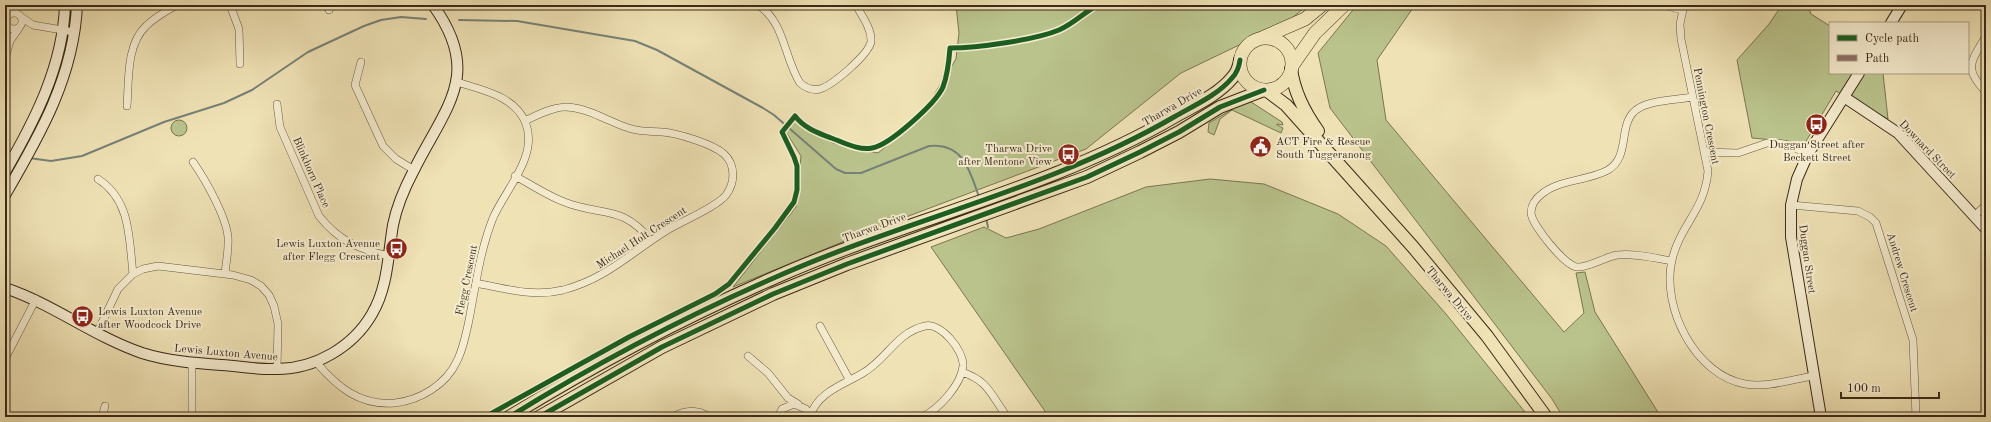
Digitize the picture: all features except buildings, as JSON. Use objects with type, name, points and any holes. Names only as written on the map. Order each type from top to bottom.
[{"type":"highway","points":[[1322,5],[1304,19],[1248,45],[1240,60],[1240,68],[1243,76],[1249,83],[1265,90],[1275,88],[1282,84],[1288,77],[1291,67],[1315,33],[1344,5]]},
{"type":"highway","points":[[1262,38],[1270,38],[1283,45],[1288,51],[1291,67]]},
{"type":"main road","name":"Tharwa Drive","points":[[509,417],[622,352],[719,302],[852,246],[1078,165],[1156,127],[1224,86],[1238,71],[1240,60]]},
{"type":"main road","name":"Tharwa Drive","points":[[1291,67],[1293,80],[1309,120],[1349,174]]},
{"type":"main road","name":"Tharwa Drive","points":[[1265,90],[1286,105],[1349,174],[1487,336],[1546,417]]},
{"type":"main road","points":[[540,417],[662,347],[760,300],[847,264],[1102,171],[1179,132],[1220,107],[1265,90]]},
{"type":"street","points":[[10,40],[5,22],[7,16],[16,5]]},
{"type":"street","points":[[5,59],[10,40],[22,23],[16,5]]},
{"type":"street","points":[[5,172],[19,148],[44,97],[55,64],[63,30],[65,5]]},
{"type":"street","points":[[5,195],[31,150],[55,101],[65,74],[74,32],[76,5]]},
{"type":"street","points":[[127,106],[132,56],[136,40],[146,26],[177,5]]},
{"type":"street","points":[[230,5],[239,29],[240,64]]},
{"type":"street","name":"Lewis Luxton Avenue","points":[[5,288],[36,299],[97,333],[142,353],[192,363],[277,369],[296,367],[316,362],[336,351],[350,341],[371,316],[384,286],[396,214],[402,195],[448,106],[457,82],[458,66],[455,43],[446,23],[433,5]]},
{"type":"street","points":[[758,5],[767,11],[776,23],[799,80],[805,87],[815,89],[828,85],[867,51],[871,40],[870,33],[856,5]]},
{"type":"street","points":[[1663,5],[1683,7]]},
{"type":"street","points":[[1892,22],[1902,5]]},
{"type":"street","name":"Pennington Crescent","points":[[1683,7],[1681,39],[1708,171],[1705,191],[1701,203],[1678,240],[1672,261],[1670,293],[1679,324],[1706,363],[1716,372],[1733,381],[1760,385],[1814,376]]},
{"type":"street","points":[[7,16],[15,13],[33,25]]},
{"type":"street","points":[[6,27],[12,30],[33,25],[74,32]]},
{"type":"street","points":[[1986,36],[1973,58],[1971,68],[1976,81],[1986,92]]},
{"type":"street","points":[[361,62],[355,85],[383,146],[396,159],[414,170]]},
{"type":"street","name":"Duggan Street","points":[[1821,417],[1791,237],[1791,205],[1797,179],[1808,154],[1858,74]]},
{"type":"street","name":"Flegg Crescent","points":[[316,362],[327,376],[342,389],[362,399],[388,403],[418,398],[438,386],[448,375],[457,361],[465,340],[485,243],[494,218],[527,152],[529,136],[525,121],[519,112],[507,100],[457,82]]},
{"type":"street","points":[[1672,261],[1624,255],[1602,259],[1582,267],[1570,265],[1563,260],[1534,221],[1531,211],[1534,202],[1542,193],[1552,188],[1604,172],[1614,165],[1621,155],[1629,118],[1640,107],[1692,97]]},
{"type":"street","name":"Downard Street","points":[[1844,97],[1898,133],[1986,228]]},
{"type":"street","name":"Blinkhorn Place","points":[[276,104],[280,127],[319,216],[328,228],[340,238],[354,246],[389,256]]},
{"type":"street","name":"Michael Holt Crescent","points":[[476,283],[524,292],[560,290],[579,286],[605,274],[651,241],[719,201],[726,195],[731,186],[733,177],[732,168],[725,154],[718,149],[680,135],[664,132],[633,130],[579,107],[555,108],[525,121]]},
{"type":"street","points":[[1704,152],[1738,153],[1767,143],[1778,143],[1789,145],[1808,154]]},
{"type":"street","points":[[193,162],[207,182],[226,228],[228,245],[225,274]]},
{"type":"street","points":[[515,176],[565,203],[610,212],[624,217],[636,225],[651,241]]},
{"type":"street","points":[[98,179],[115,192],[124,214],[133,274]]},
{"type":"street","name":"Andrew Crescent","points":[[1791,205],[1858,211],[1870,217],[1876,223],[1912,340],[1916,417]]},
{"type":"street","points":[[1975,215],[1986,205]]},
{"type":"street","points":[[97,333],[118,289],[133,274],[143,269],[158,266],[225,274],[251,280],[261,286],[269,295],[276,312],[278,324],[277,369]]},
{"type":"street","points":[[5,359],[36,299]]},
{"type":"street","points":[[782,409],[790,404],[800,405],[818,401],[849,379],[871,368],[895,342],[905,335],[929,325],[941,329],[946,334],[961,356],[963,362],[962,372],[946,399],[927,416]]},
{"type":"street","points":[[820,326],[849,379]]},
{"type":"street","points":[[748,356],[768,373],[781,392],[806,409],[810,417]]},
{"type":"street","points":[[192,363],[192,417]]},
{"type":"street","points":[[962,372],[981,380],[987,386],[1005,414],[1005,417]]},
{"type":"street","points":[[778,417],[782,409],[783,400],[781,392]]},
{"type":"street","points":[[810,417],[818,401]]},
{"type":"street","points":[[102,417],[105,406]]},
{"type":"street","points":[[673,417],[683,412],[692,411],[704,413],[708,417]]},
{"type":"green space","points":[[956,5],[1308,5],[1287,22],[1181,73],[1086,149],[869,231],[733,287],[796,207],[801,156],[786,132],[795,120],[833,143],[878,153],[919,119],[956,59],[959,33]]},
{"type":"green space","points":[[1357,5],[1415,5],[1377,60],[1386,120],[1564,332],[1584,313],[1576,273],[1585,272],[1595,312],[1661,417],[1563,417],[1552,399],[1330,108],[1318,53]]},
{"type":"green space","points":[[1782,5],[1808,5],[1811,14],[1829,25],[1829,74],[1883,74],[1888,119],[1836,91],[1805,143],[1752,138],[1737,60],[1769,24]]},
{"type":"green space","points":[[1248,100],[1282,122],[1283,125],[1277,124],[1283,128],[1281,133],[1232,110],[1220,119],[1214,135],[1208,132],[1209,123]]},
{"type":"green space","points":[[179,120],[185,122],[187,128],[185,134],[179,136],[173,134],[171,128],[173,122]]},
{"type":"green space","points":[[1210,179],[1264,184],[1338,214],[1386,246],[1446,314],[1529,417],[1049,417],[931,247],[984,227],[1006,238],[1039,229],[1146,187]]},
{"type":"waterway","points":[[29,158],[51,161],[82,156],[164,122],[224,103],[252,90],[308,52],[364,26],[381,20],[401,17],[426,19]]},
{"type":"waterway","points":[[459,20],[517,21],[635,41],[657,50],[774,115],[836,169],[845,173],[861,173],[929,146],[941,146],[950,149],[963,160],[968,168],[979,197]]},
{"type":"waterway","points":[[986,218],[988,227]]},
{"type":"marked path","points":[[1054,417],[1062,417]]},
{"type":"cycle path","points":[[485,417],[629,337],[715,294],[729,284],[775,228],[794,202],[797,190],[797,166],[782,132],[795,116],[803,124],[821,134],[851,146],[867,149],[872,148],[880,145],[901,132],[922,113],[939,94],[946,77],[950,48],[975,47],[1006,43],[1049,34],[1069,25],[1097,5]]},
{"type":"cycle path","points":[[509,417],[574,378],[640,342],[742,292],[826,256],[1028,184],[1127,142],[1220,90],[1235,74],[1240,60]]},
{"type":"cycle path","points":[[539,417],[662,347],[773,294],[847,264],[1087,177],[1179,132],[1220,107],[1264,90]]},
{"type":"place","name":"Duggan Street after Beckett Street","points":[[1817,124]]},
{"type":"place","name":"ACT Fire & Rescue South Tuggeranong","points":[[1261,147]]},
{"type":"place","name":"Tharwa Drive after Mentone View","points":[[1068,154]]},
{"type":"place","name":"Lewis Luxton Avenue after Flegg Crescent","points":[[396,249]]},
{"type":"place","name":"Lewis Luxton Avenue after Woodcock Drive","points":[[82,317]]}]
